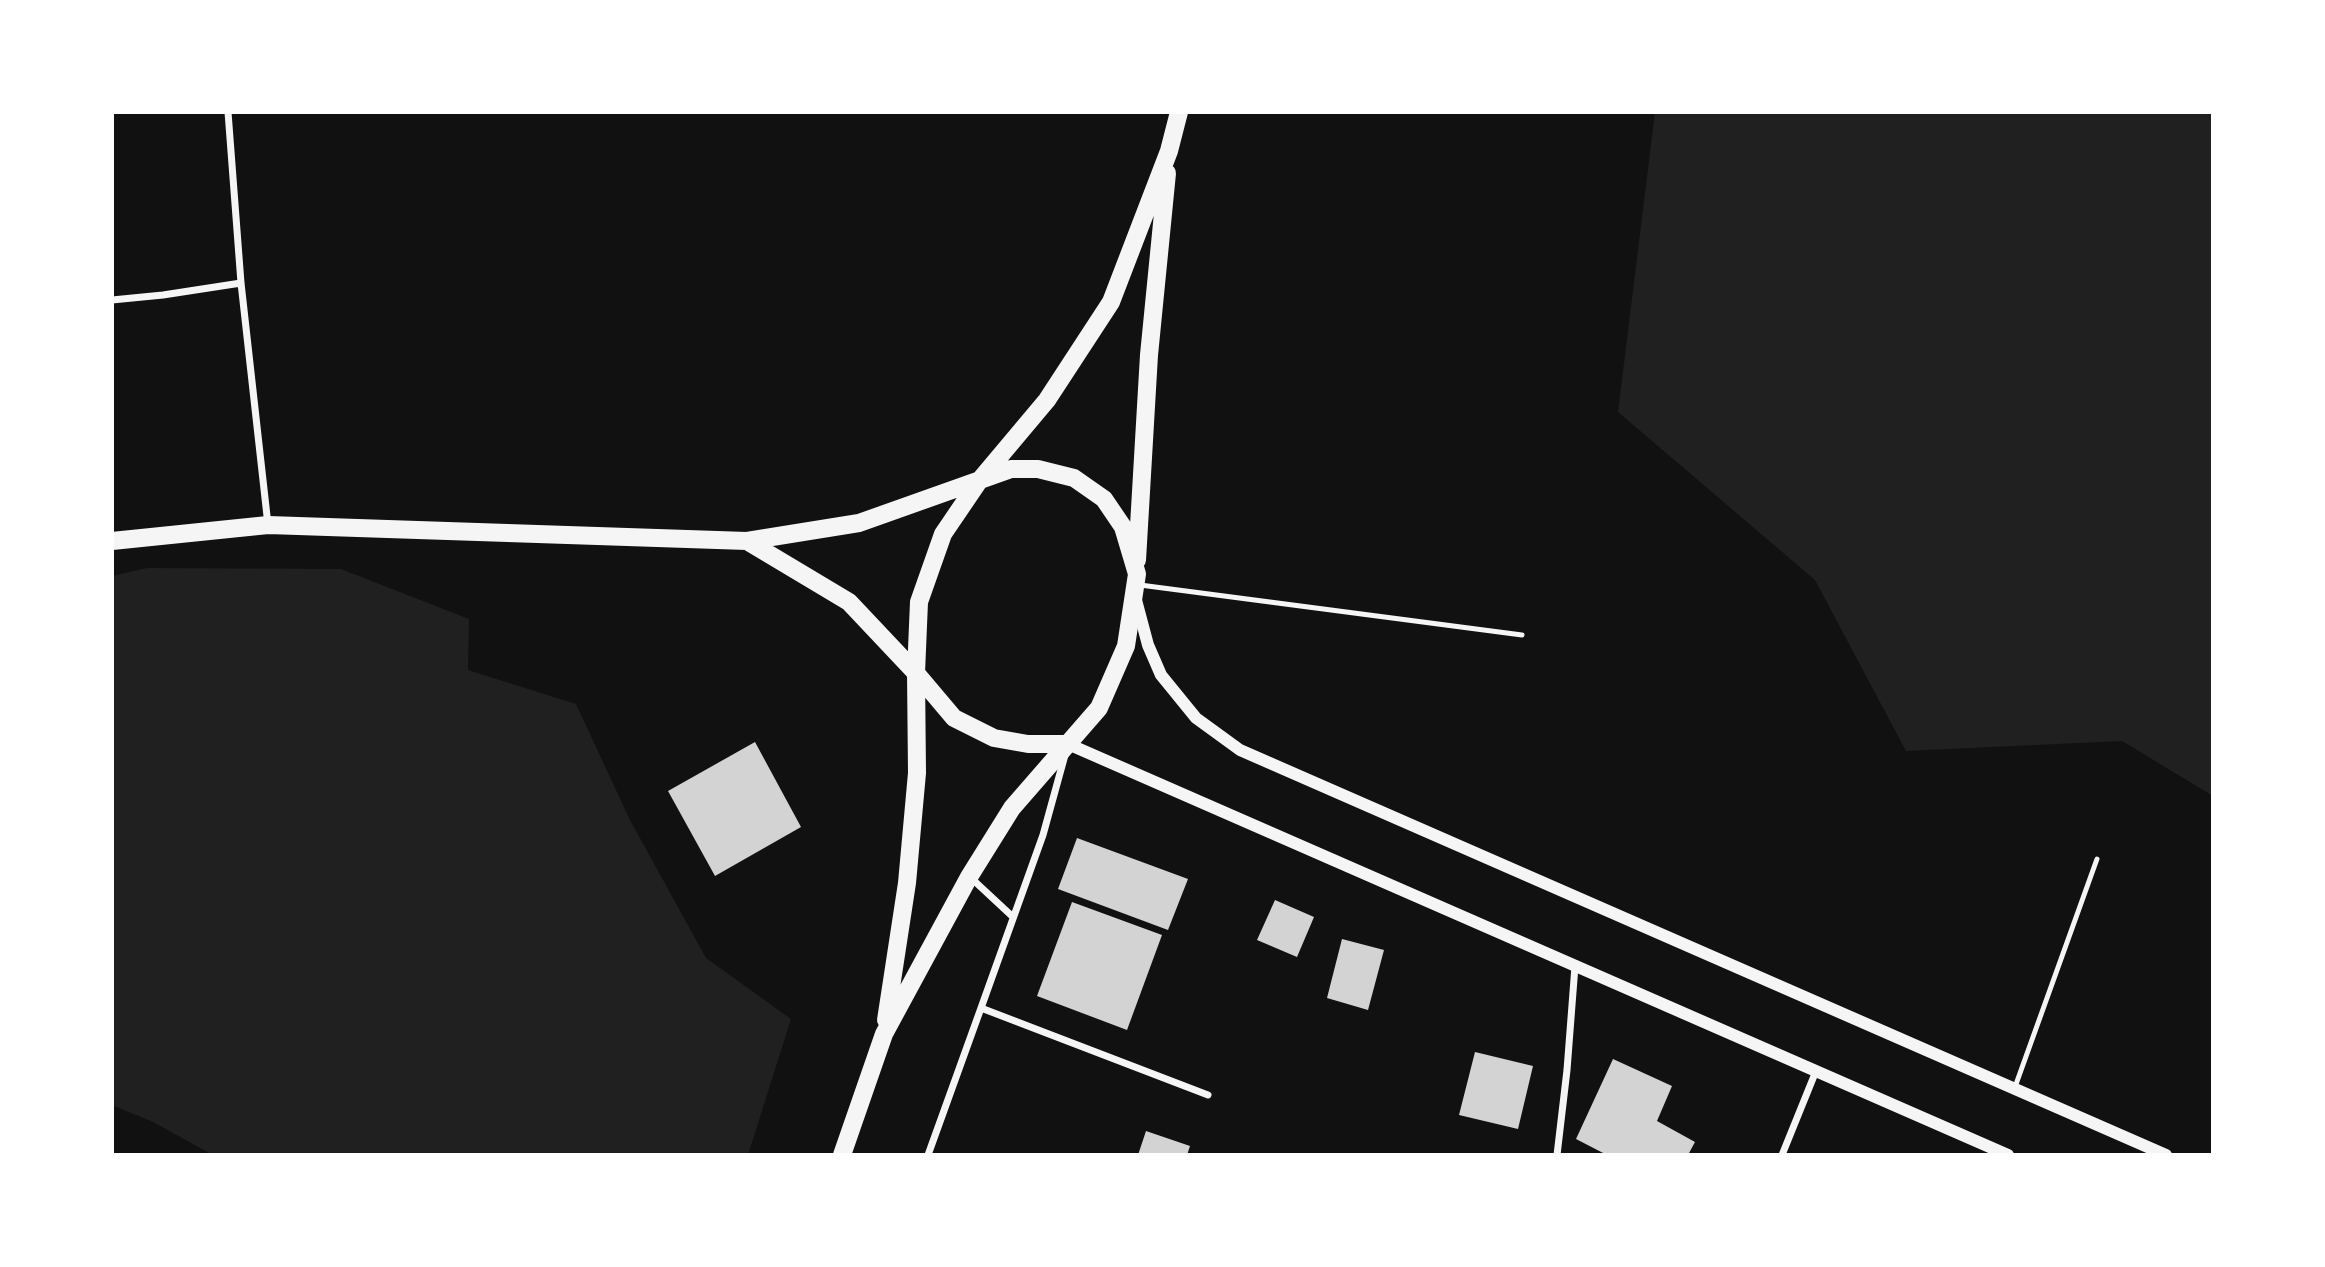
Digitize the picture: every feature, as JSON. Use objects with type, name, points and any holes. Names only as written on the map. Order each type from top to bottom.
[{"type":"main road","points":[[884,1034],[907,883],[915,787],[919,602],[943,534],[979,481],[1047,400],[1111,302],[1169,151],[1179,112]]},
{"type":"main road","points":[[842,1155],[884,1034],[969,877],[1012,808],[1099,708],[1126,646],[1135,584],[1149,355],[1169,151]]},
{"type":"main road","points":[[112,541],[268,526],[747,541],[859,523],[1011,469],[1038,469],[1074,478],[1104,499],[1123,527],[1135,584]]},
{"type":"main road","points":[[747,541],[849,602],[954,718],[994,738],[1028,744],[1068,744]]},
{"type":"street","points":[[228,112],[242,283],[268,526]]},
{"type":"street","points":[[112,299],[163,295],[242,283]]},
{"type":"street","points":[[1135,584],[1148,645],[1161,675],[1196,718],[1240,750],[2166,1155]]},
{"type":"street","points":[[928,1155],[1043,835],[1068,744],[2008,1155]]},
{"type":"street","points":[[969,877],[1013,917]]},
{"type":"street","points":[[1557,1155],[1564,1105],[1575,966]]},
{"type":"street","points":[[981,1008],[1209,1095]]},
{"type":"street","points":[[1782,1155],[1816,1071]]},
{"type":"lane","points":[[1135,584],[1522,635]]},
{"type":"lane","points":[[2014,1089],[2097,859]]},
{"type":"shaded area","points":[[1655,112],[2213,112],[2213,796],[2122,741],[1906,751],[1815,580],[1618,412]]},
{"type":"shaded area","points":[[147,568],[341,569],[469,619],[468,670],[576,704],[630,820],[706,958],[791,1019],[748,1155],[213,1155],[153,1122],[112,1105],[112,576]]},
{"type":"building","points":[[755,742],[801,827],[715,876],[668,791]]},
{"type":"building","points":[[1077,838],[1188,879],[1168,930],[1058,889]]},
{"type":"building","points":[[1275,900],[1314,917],[1297,957],[1257,940]]},
{"type":"building","points":[[1072,902],[1162,935],[1127,1030],[1037,996]]},
{"type":"building","points":[[1342,939],[1384,950],[1368,1010],[1327,998]]},
{"type":"building","points":[[1475,1052],[1533,1066],[1518,1129],[1459,1115]]},
{"type":"building","points":[[1613,1059],[1672,1086],[1657,1121],[1695,1142],[1688,1155],[1607,1155],[1576,1139]]},
{"type":"building","points":[[1146,1131],[1190,1146],[1187,1155],[1138,1155]]}]
